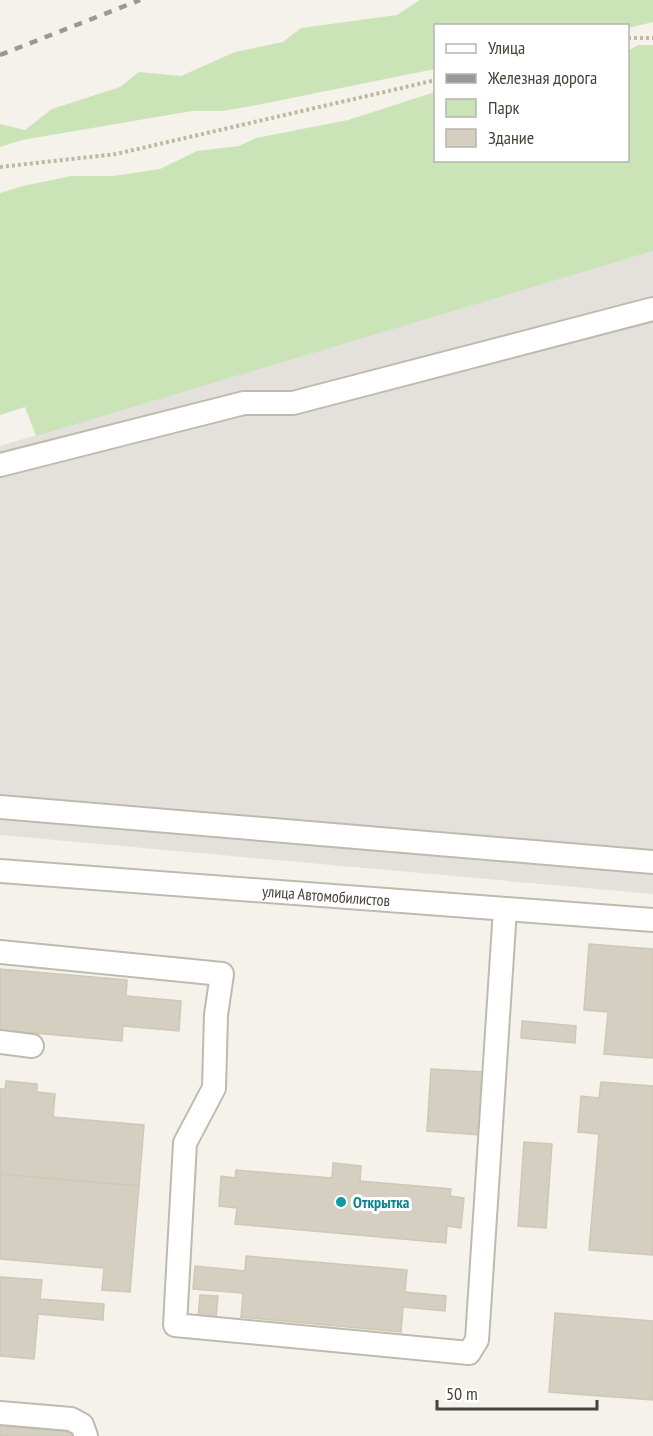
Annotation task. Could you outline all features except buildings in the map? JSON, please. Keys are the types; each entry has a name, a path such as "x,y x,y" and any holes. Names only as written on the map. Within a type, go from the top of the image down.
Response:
{"street":[{"path":"0,465 244,403 292,403 653,309"},
{"path":"0,807 653,862"},
{"name":"улица Автомобилистов","path":"0,871 653,920"},
{"path":"0,952 222,974 216,1015 214,1088 185,1143 175,1325 469,1353 477,1340 505,909"},
{"path":"0,1042 32,1047"},
{"path":"0,1413 71,1419 82,1425 86,1436"}],"path":[{"path":"629,38 653,38"},
{"path":"0,167 116,154 434,80"}],"shaded area":[{"path":"653,251 653,894 0,835 0,446"}],"green space":[{"path":"420,0 653,0 653,22 629,28 629,24 434,24 434,69 257,105 222,111 192,111 22,140 0,147 0,124 25,130 52,109 120,87 139,72 181,76 235,52 283,42 301,28 397,15"},
{"path":"638,45 653,45 653,251 36,436 25,407 0,415 0,193 71,176 113,176 160,169 197,151 239,146 256,138 348,120 434,92 434,162 629,162 629,50"}],"railway":[{"path":"0,55 140,0"}],"place":[{"name":"Открытка","path":"341,1202"}]}
